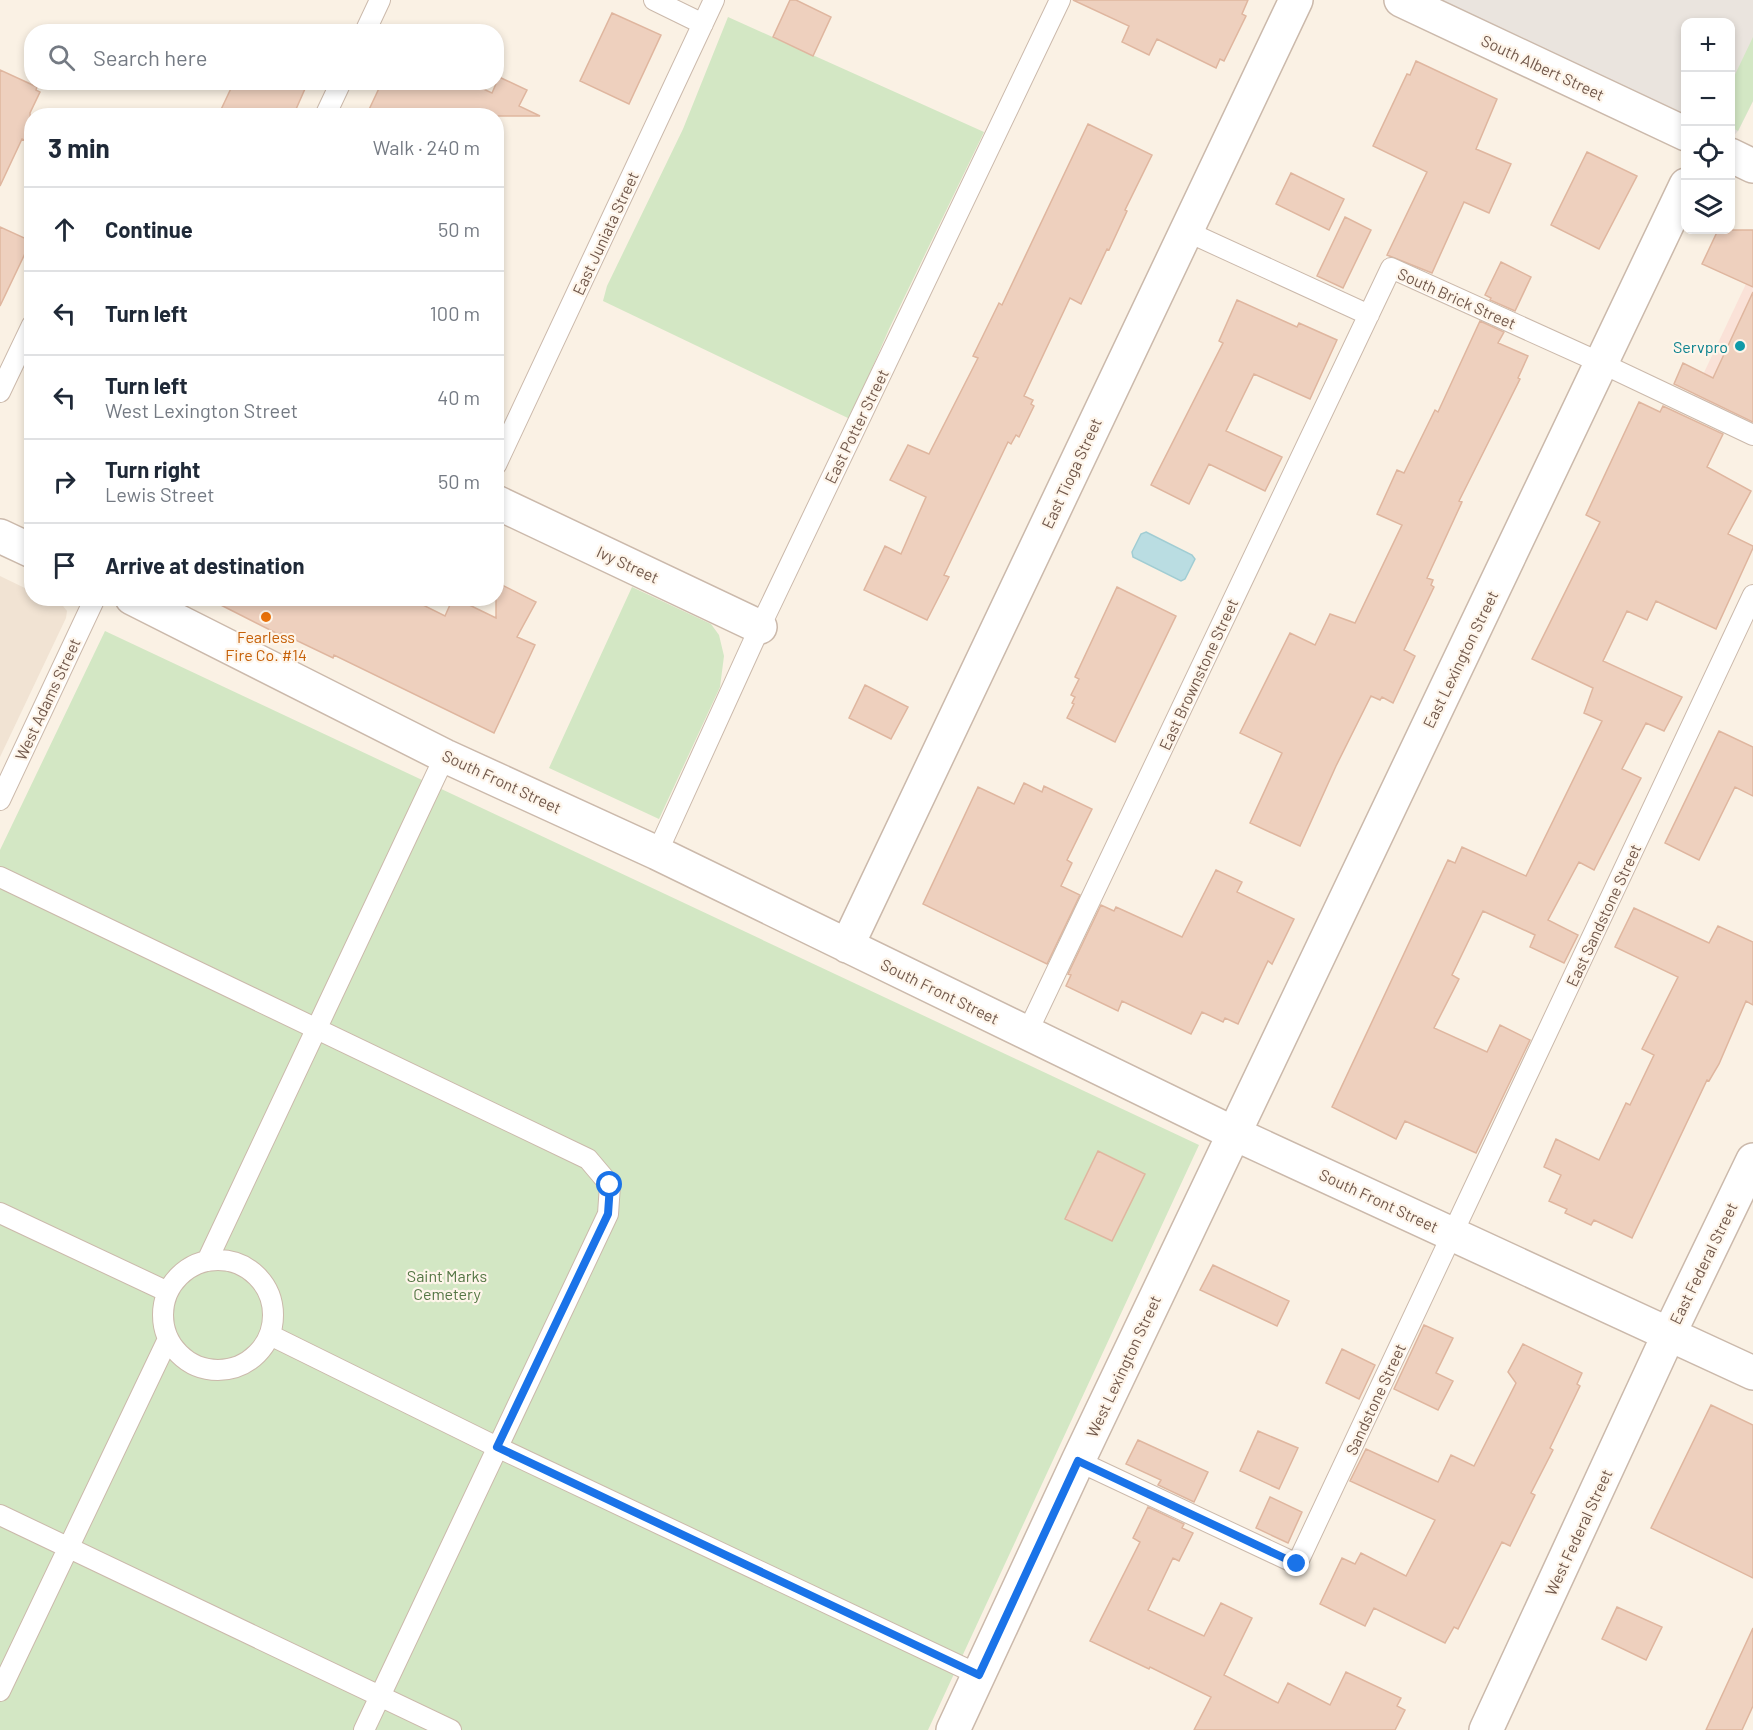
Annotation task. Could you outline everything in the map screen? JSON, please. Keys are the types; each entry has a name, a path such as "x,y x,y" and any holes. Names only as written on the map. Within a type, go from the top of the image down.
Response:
{"street":[{"name":"East Tioga Street","path":"848,946 1296,0"},
{"name":"South Albert Street","path":"1401,0 1681,132"},
{"path":"1735,157 1753,166"},
{"name":"East Lexington Street","path":"1233,1133 1681,195"},
{"name":"Ivy Street","path":"504,506 760,627"},
{"path":"0,536 24,547"},
{"name":"South Front Street","path":"148,606 445,756 657,853 1233,1133 1753,1373"},
{"name":"West Lexington Street","path":"953,1730 1233,1133"},
{"name":"East Federal Street","path":"1669,1334 1753,1160"},
{"name":"West Federal Street","path":"1486,1730 1669,1334"}],"lane":[{"path":"369,24 380,0"},
{"path":"654,0 703,24"},
{"name":"East Juniata Street","path":"504,448 714,0"},
{"name":"East Potter Street","path":"657,853 760,627 1060,0"},
{"path":"329,108 337,90"},
{"path":"1186,231 1369,315"},
{"name":"South Brick Street","path":"1369,315 1391,268 1753,435"},
{"name":"East Brownstone Street","path":"1027,1033 1369,315"},
{"path":"0,392 24,342"},
{"name":"East Sandstone Street","path":"1453,1234 1753,595"},
{"name":"West Adams Street","path":"0,800 90,606"},
{"path":"207,1261 445,756"},
{"path":"0,877 588,1159 610,1185 608,1214 364,1730"},
{"path":"0,1213 168,1292"},
{"name":"Sandstone Street","path":"1078,1461 1297,1564 1453,1234"},
{"path":"207,1261 235,1262 251,1270 264,1284 272,1300 273,1318 270,1335 260,1352 246,1363 229,1370 210,1371 192,1365 177,1354 168,1339 163,1321 164,1302 171,1286 183,1272 207,1261"},
{"path":"270,1335 497,1447 979,1675"},
{"path":"0,1692 168,1339"},
{"path":"0,1515 451,1730"}],"shaded area":[{"path":"1427,0 1753,0 1753,101 1738,131 1735,134 1735,18 1681,18 1681,120"},
{"name":"Servpro","path":"1753,269 1753,430 1691,400"},
{"path":"0,576 24,588 24,606 63,606 67,611 66,618 0,757"}],"green space":[{"path":"728,17 984,132 889,329 850,419 603,301 607,286 683,129"},
{"path":"1753,37 1753,101 1738,131 1735,129 1735,75"},
{"path":"632,587 711,624 719,635 724,656 720,687 659,819 549,768"},
{"name":"Saint Marks Cemetery","path":"105,631 1199,1145 928,1730 0,1730 0,850"}],"water":[{"path":"1146,532 1192,555 1195,559 1185,579 1181,581 1133,557 1132,552 1141,534"}],"building":[{"path":"790,0 796,0 831,17 813,56 773,37"},
{"path":"1073,0 1248,0 1242,14 1246,16 1224,61 1220,59 1216,68 1157,39 1149,55 1122,42 1129,26"},
{"path":"612,13 661,35 629,104 580,81"},
{"path":"1416,61 1497,99 1476,149 1511,164 1489,213 1464,202 1432,273 1387,255 1427,172 1373,146 1407,74 1410,75"},
{"path":"0,70 24,81 24,90 40,92 32,108 24,108 24,140 22,139 0,186"},
{"path":"504,79 527,90 519,106 540,116 504,116 504,108 370,108 378,90 485,90 492,93 493,90 504,90"},
{"path":"230,90 304,90 297,108 222,108"},
{"path":"1088,124 1152,155 1125,210 1127,211 1109,250 1107,249 1081,304 1070,298 1024,396 1033,400 1031,404 1034,406 1019,437 1016,435 1011,444 1008,442 944,575 949,577 927,620 864,590 885,546 901,554 926,497 890,480 908,445 929,454 978,358 973,356 999,303 1002,305"},
{"path":"1587,152 1637,176 1599,249 1551,225"},
{"path":"1291,173 1344,199 1329,230 1276,204"},
{"path":"1345,217 1371,230 1343,288 1317,276"},
{"path":"0,227 24,238 24,256 0,306"},
{"path":"1735,230 1753,230 1753,287 1702,264 1716,234 1735,234"},
{"path":"1501,262 1531,277 1515,311 1490,300 1491,298 1485,295"},
{"name":"Servpro","path":"1753,292 1753,422 1674,384 1683,363 1713,378"},
{"path":"1237,300 1297,327 1299,323 1337,340 1310,399 1254,374 1226,431 1282,457 1265,491 1209,464 1189,504 1151,485 1223,343 1219,341"},
{"path":"1480,321 1504,332 1498,343 1528,356 1518,378 1520,379 1459,501 1462,502 1427,578 1433,580 1431,585 1434,587 1404,650 1415,656 1393,703 1382,697 1380,700 1371,696 1300,846 1250,823 1282,753 1240,733 1290,633 1315,645 1330,614 1355,623 1402,525 1377,514 1397,470 1404,473 1435,410 1438,412"},
{"path":"1639,402 1660,412 1663,406 1723,434 1707,467 1751,491 1728,534 1753,548 1716,629 1656,601 1647,620 1627,611 1603,661 1682,697 1664,731 1646,723 1622,769 1641,778 1594,870 1579,862 1548,920 1578,935 1564,963 1530,947 1535,935 1483,911 1452,975 1459,979 1434,1028 1487,1052 1500,1025 1530,1040 1476,1153 1405,1121 1396,1139 1332,1107 1448,860 1455,863 1462,847 1526,876 1602,721 1584,713 1593,688 1532,659 1600,522 1586,515"},
{"path":"504,586 536,602 517,637 535,645 494,733 334,655 333,658 281,633 280,635 223,606 425,606 445,616 449,606 471,606 496,618 496,606 504,606"},
{"path":"1117,587 1176,616 1115,742 1067,718 1074,704 1072,703 1075,697 1071,695 1079,679 1075,677"},
{"path":"865,685 908,707 891,739 849,718"},
{"path":"1719,731 1753,747 1753,796 1735,787 1699,860 1665,843"},
{"path":"1024,783 1042,792 1044,786 1092,809 1067,860 1072,863 1061,886 1080,895 1047,964 923,904 978,787 1014,804"},
{"path":"1216,870 1242,882 1237,892 1294,919 1272,964 1268,961 1238,1024 1225,1018 1223,1022 1202,1012 1191,1034 1122,1001 1118,1011 1066,986 1071,975 1068,974 1101,905 1114,911 1116,907 1182,937"},
{"path":"1634,908 1709,943 1718,926 1753,942 1753,1005 1746,1001 1719,1064 1709,1081 1707,1080 1632,1238 1594,1220 1591,1225 1565,1213 1567,1209 1549,1201 1561,1175 1544,1167 1556,1139 1599,1160 1626,1103 1630,1105 1654,1055 1642,1049 1678,977 1615,947"},
{"path":"1098,1151 1145,1174 1112,1241 1065,1219"},
{"path":"1213,1265 1289,1301 1277,1326 1200,1290"},
{"path":"1424,1325 1453,1338 1436,1373 1453,1381 1438,1410 1394,1389"},
{"path":"1523,1344 1582,1373 1577,1384 1580,1386 1550,1448 1553,1450 1531,1493 1535,1495 1510,1546 1502,1542 1458,1629 1454,1627 1445,1643 1374,1608 1365,1626 1320,1604 1342,1558 1355,1564 1361,1553 1406,1576 1435,1520 1350,1481 1366,1449 1438,1482 1451,1455 1474,1466 1516,1383 1508,1372"},
{"path":"1342,1349 1375,1365 1359,1399 1326,1383"},
{"path":"1711,1405 1753,1425 1753,1578 1651,1528"},
{"path":"1258,1431 1298,1448 1279,1489 1240,1471"},
{"path":"1138,1440 1208,1472 1194,1502 1158,1485 1161,1480 1126,1464"},
{"path":"1270,1497 1302,1512 1288,1543 1256,1528"},
{"path":"1148,1507 1184,1524 1182,1528 1193,1533 1179,1561 1173,1558 1148,1610 1204,1636 1221,1603 1252,1618 1224,1675 1278,1703 1288,1683 1330,1705 1346,1672 1401,1698 1397,1706 1405,1710 1395,1730 1194,1730 1211,1697 1090,1641 1140,1542 1133,1538"},
{"path":"1617,1607 1662,1627 1646,1660 1602,1639"},
{"path":"1753,1628 1753,1706 1742,1730 1706,1730"}],"place":[{"name":"Servpro","path":"1740,346"},
{"name":"Fearless Fire Co. #14","path":"266,617"}],"route":[{"path":"610,1185 608,1214 497,1447 979,1675 1078,1461 1297,1564"}]}
